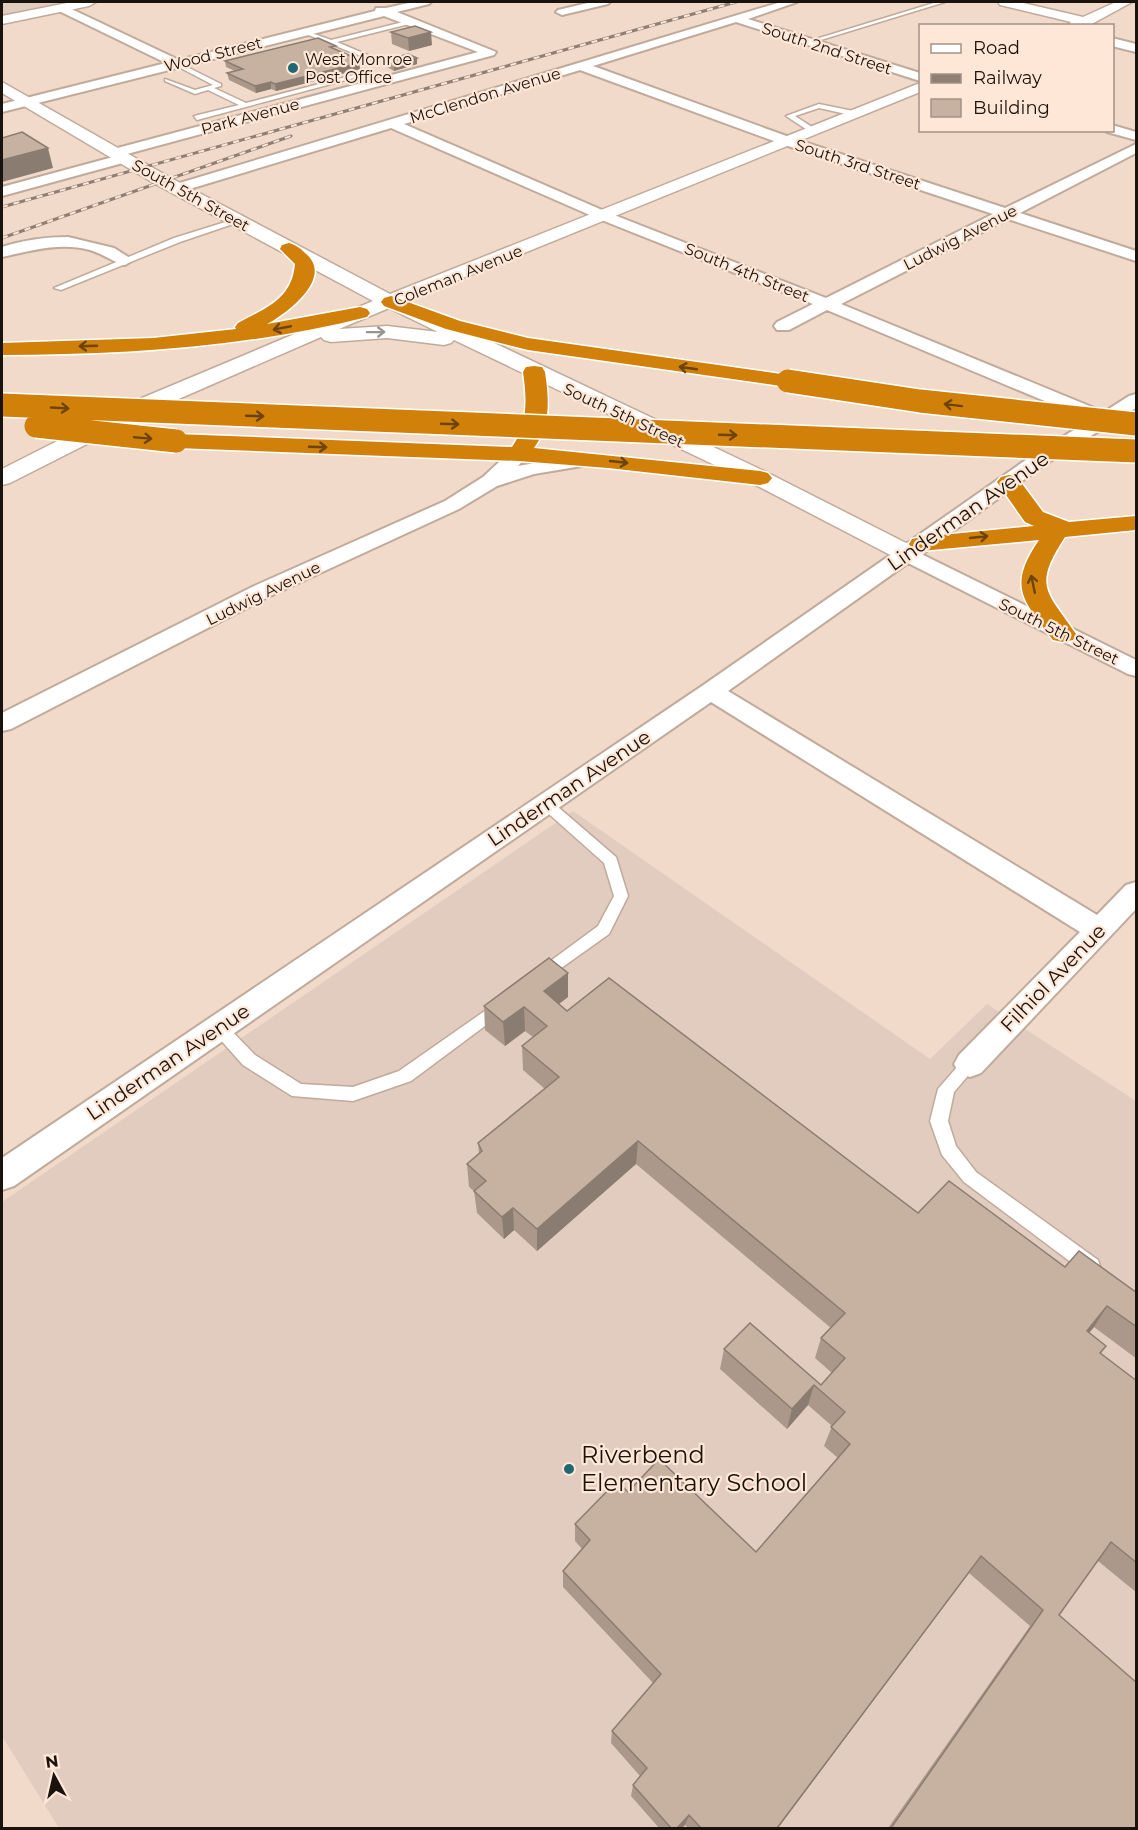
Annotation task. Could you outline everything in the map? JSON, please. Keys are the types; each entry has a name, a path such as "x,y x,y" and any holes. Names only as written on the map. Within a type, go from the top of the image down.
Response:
{"highway":[{"path":"153,344 238,332 272,313 291,299 305,278 305,262 289,249"},
{"path":"391,302 453,325 528,344 920,401 1137,424"},
{"path":"2,349 153,344 227,337 360,313"},
{"path":"519,454 536,427 536,387 543,376 582,361 621,358"},
{"path":"2,385 270,395"},
{"path":"293,396 340,398"},
{"path":"2,405 1137,451"},
{"path":"516,405 671,411"},
{"path":"898,419 1137,429"},
{"path":"2,420 80,432 176,441 519,454 760,478"},
{"path":"1009,482 1034,517 1062,530"},
{"path":"914,549 1062,530 1137,524"},
{"path":"1062,530 1040,555 1031,575 1036,597 1063,633"}],"street":[{"path":"2,20 89,2"},
{"name":"Wood Street","path":"2,108 426,2"},
{"path":"562,12 604,2"},
{"name":"McClendon Avenue","path":"178,188 791,2"},
{"path":"1005,2 1080,24 1125,2"},
{"path":"366,5 411,22"},
{"path":"61,8 175,63"},
{"name":"South 2nd Street","path":"734,18 919,76"},
{"name":"Park Avenue","path":"2,192 120,156 490,52 411,22"},
{"path":"1114,42 1137,48"},
{"name":"South 3rd Street","path":"581,66 787,141 1137,256"},
{"name":"South 5th Street","path":"2,87 120,156 391,302 543,376 914,549 1063,633 1137,669"},
{"name":"Coleman Avenue","path":"2,478 150,403 360,313 919,88"},
{"name":"South 4th Street","path":"391,123 604,216 827,304 1105,419"},
{"path":"1114,129 1137,136"},
{"name":"Ludwig Avenue","path":"783,326 1137,148"},
{"path":"2,252 38,242 70,242 109,251 125,260"},
{"path":"277,349 337,335 371,332 415,334 478,345"},
{"name":"Linderman Avenue","path":"2,1176 711,691 1037,460 1137,400"},
{"name":"Ludwig Avenue","path":"2,723 260,592 452,505 490,481 519,454"},
{"path":"490,481 531,468 587,460"},
{"path":"711,691 1099,930"},
{"name":"Filhiol Avenue","path":"970,1064 1137,892"}],"lane":[{"path":"809,42 942,2"},
{"path":"331,42 411,22"},
{"path":"304,32 368,57"},
{"path":"167,80 195,92 219,85 175,63"},
{"path":"197,118 365,74"},
{"path":"208,88 245,105"},
{"path":"812,131 790,116 819,106 855,114"},
{"path":"58,288 177,240 238,221"},
{"path":"528,986 604,930 621,896 611,861 546,804"},
{"path":"218,1028 249,1060 298,1091 353,1094 405,1076 510,1000"},
{"path":"970,1064 946,1089 939,1121 948,1150 970,1177 1109,1279"}],"shaded area":[{"path":"2,2 65,2 2,15"},
{"name":"Riverbend Elementary School","path":"573,811 930,1059 987,1004 1136,1101 1136,1828 59,1828 2,1736 2,1202"}],"building":[{"path":"415,26 431,32 408,38 391,32"},
{"name":"West Monroe Post Office","path":"318,38 336,46 330,47 358,59 354,60 359,63 275,84 271,82 255,86 227,73 243,69 225,61"},
{"path":"408,54 417,58 394,64 385,60"},
{"path":"22,132 48,148 2,160 2,138"},
{"path":"549,958 568,973 544,991 567,1011 609,978 918,1213 949,1181 1065,1267 1079,1251 1137,1293 1137,1327 1107,1306 1087,1331 1106,1346 1100,1353 1137,1381 1137,1563 1111,1542 1059,1615 1137,1683 1137,1828 891,1828 1043,1610 981,1556 777,1828 701,1828 689,1815 677,1828 671,1828 633,1785 647,1768 612,1731 661,1674 563,1571 590,1540 575,1524 617,1481 628,1492 659,1459 756,1552 850,1444 831,1427 845,1412 814,1385 792,1409 724,1349 750,1323 821,1385 845,1358 821,1338 845,1313 638,1141 537,1229 513,1208 502,1217 474,1191 486,1181 467,1164 482,1151 478,1143 559,1077 522,1046 547,1026 524,1007 503,1022 484,1006"}],"railway":[{"path":"2,207 736,2"},
{"path":"2,238 291,136"}],"place":[{"name":"West Monroe Post Office","path":"293,68"},
{"name":"Riverbend Elementary School","path":"569,1469"}]}
